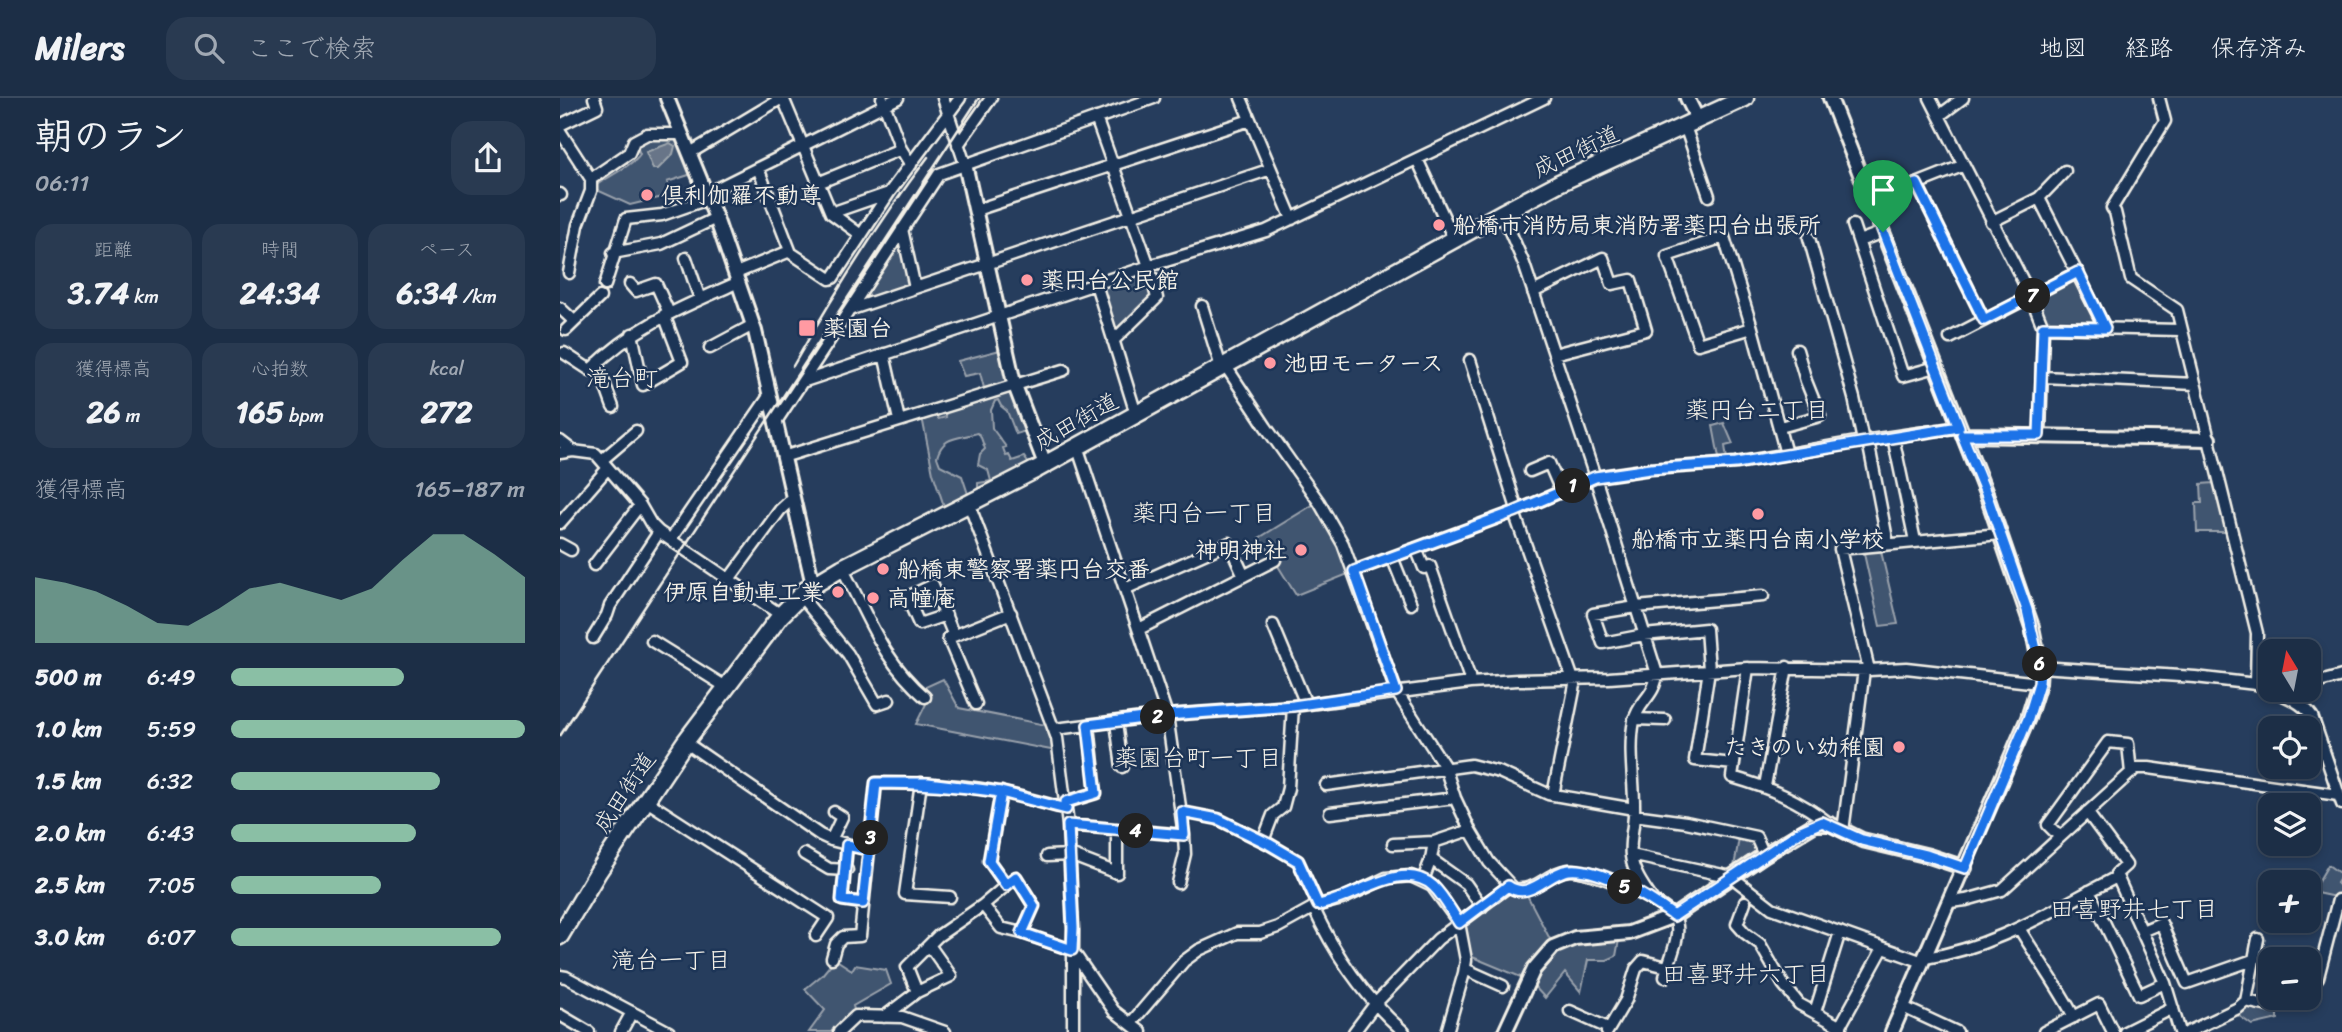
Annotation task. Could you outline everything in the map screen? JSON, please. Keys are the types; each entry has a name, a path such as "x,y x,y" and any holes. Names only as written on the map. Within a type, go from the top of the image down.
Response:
{"highway":[{"name":"成田街道","path":"560,936 645,800 685,742 781,615 813,585 1045,464 1559,183 1745,98"}],"street":[{"path":"560,125 597,107 594,98"},
{"path":"667,98 716,218 753,325 813,585"},
{"path":"690,153 783,98 831,214 861,235"},
{"path":"605,285 626,219 662,215 707,196 883,101 898,98"},
{"path":"943,98 965,164 1014,383 1045,464"},
{"path":"758,168 790,251 830,279 833,278 888,193 960,98"},
{"path":"958,145 990,98"},
{"path":"775,423 939,174 1154,98"},
{"path":"1241,98 1293,219"},
{"path":"805,381 1149,266 1266,231 1544,98"},
{"path":"1687,98 1709,196"},
{"path":"1830,98 2000,534 2032,627 2040,667 2039,683 2028,719 1892,1032"},
{"path":"1930,98 1962,166 2031,297 2043,327 2039,435"},
{"path":"1939,116 1962,98"},
{"path":"2040,667 2256,684 2258,633 2177,310 2131,279 2112,208 2165,121 2159,98"},
{"path":"883,101 901,149 911,165"},
{"path":"1096,118 1149,266 1157,298 1113,341"},
{"path":"976,210 1250,120"},
{"path":"560,131 592,179 591,191 578,225 569,273"},
{"path":"592,179 629,153 634,141 647,135 682,134"},
{"path":"818,183 901,149"},
{"path":"1417,159 1454,239"},
{"path":"1871,202 1962,166"},
{"path":"852,309 1271,169"},
{"path":"1991,222 2039,198 2065,171"},
{"path":"1917,184 1984,320"},
{"path":"831,214 888,193"},
{"path":"2039,198 2105,328"},
{"path":"1502,213 1524,264 1657,674 1651,695 1634,719 1631,855 1640,882 1655,902"},
{"path":"613,253 660,244 716,218"},
{"path":"1853,225 1903,376 1936,367"},
{"path":"902,229 915,288"},
{"path":"1859,241 1883,232"},
{"path":"1752,328 1698,344 1667,256 1724,237 1752,328 1786,454"},
{"path":"1809,238 1866,441 1888,544"},
{"path":"564,353 590,370 632,334 790,251"},
{"path":"685,258 700,299"},
{"path":"1533,292 1603,258 1612,284 1631,280 1646,330 1554,354"},
{"path":"1950,338 2078,272"},
{"path":"630,284 636,291 656,284 682,362 643,385 632,334"},
{"path":"1096,284 1136,414"},
{"path":"566,330 600,297"},
{"path":"1202,306 1223,366 1319,502 1343,544 1396,691 1445,767 1455,798 1489,862 1514,890 1530,890 1570,870 1602,876 1655,902 1674,916 1677,925 1676,937 1666,972 1643,961 1636,969 1626,1000 1608,1030 1570,1011"},
{"path":"560,308 574,321"},
{"path":"710,348 753,325"},
{"path":"2043,327 2180,330"},
{"path":"1780,427 1820,416 1797,350"},
{"path":"884,354 899,420"},
{"path":"1470,360 1516,510 1575,685 1553,795"},
{"path":"597,363 613,407"},
{"path":"783,457 1014,383 1064,370"},
{"path":"2043,377 2195,384"},
{"path":"671,540 769,396"},
{"path":"560,523 605,464 636,431"},
{"path":"1354,571 1595,477 1650,469 1736,463 1893,437 1961,431 2209,439"},
{"path":"1893,437 1915,541"},
{"path":"560,441 573,451"},
{"path":"1077,446 1167,715 1184,835 1185,854 1178,883"},
{"path":"560,453 573,451 596,454 640,505 659,532 781,615"},
{"path":"1530,471 1549,463 1561,491"},
{"path":"730,578 780,510 793,498"},
{"path":"969,503 1055,729 1070,855 1073,1032"},
{"path":"594,565 640,505"},
{"path":"593,638 610,606 659,532"},
{"path":"1843,831 1867,670 1840,550 2000,534"},
{"path":"1125,589 1229,543 1244,576"},
{"path":"560,544 571,550"},
{"path":"1416,548 1424,568 1430,566 1470,683"},
{"path":"1392,557 1411,604"},
{"path":"1139,629 1275,561"},
{"path":"842,568 882,649 911,685 925,697"},
{"path":"800,595 848,654 877,704 889,700"},
{"path":"1734,764 1695,760 1709,670 1706,629 1644,635 1603,643 1593,614 1636,607 1763,596"},
{"path":"976,704 948,638 1011,613"},
{"path":"946,615 954,636"},
{"path":"1273,625 1306,704"},
{"path":"652,640 726,687"},
{"path":"1765,786 1787,667"},
{"path":"1055,729 1167,715 1293,706 1470,683 1748,668 1906,668 2039,683"},
{"path":"1748,668 1732,777 1765,786 1807,806 1830,824 1862,840 1929,856 1965,868"},
{"path":"2321,682 2342,676"},
{"path":"1950,902 2002,890 2136,768 2340,799 2312,716 2296,702"},
{"path":"1263,841 1273,815 1283,807 1288,788 1293,706"},
{"path":"1634,719 1665,720"},
{"path":"1116,722 1122,767"},
{"path":"832,958 836,944 844,937 860,936 876,783 920,783 1001,792 1066,805 1096,793 1088,725"},
{"path":"685,742 831,841 869,850"},
{"path":"2060,837 2048,825 2108,742 2128,744 2131,773"},
{"path":"1326,785 1471,765 1489,769 1553,795 1756,837 1763,855"},
{"path":"920,783 905,894 950,897"},
{"path":"1001,792 989,861 1006,885"},
{"path":"1329,813 1455,798"},
{"path":"645,800 828,918 816,936"},
{"path":"2087,811 2126,865 2116,872 2117,877 2165,983 2180,1032"},
{"path":"831,841 842,817 834,812"},
{"path":"1182,812 1218,819 1298,861 1336,953 1375,1004 1404,1032"},
{"path":"1505,1032 1534,969 1553,947 1575,938 1629,933 1674,916 1807,827 1822,822 1830,824"},
{"path":"1068,825 1184,835"},
{"path":"1046,856 1070,855 1117,873 1117,829"},
{"path":"1393,844 1434,842 1470,830"},
{"path":"1423,880 1434,842"},
{"path":"847,845 847,870 842,900 863,903"},
{"path":"804,854 829,869 847,870"},
{"path":"1631,855 1732,877 1772,908 1882,948 1924,960 2019,928 2117,877"},
{"path":"1431,859 1466,884 1482,907"},
{"path":"1131,1023 1184,961 1199,950 1237,933 1260,933 1278,927 1316,906 1342,899 1386,878 1411,876 1433,886 1459,923 1465,969 1447,1032"},
{"path":"917,992 907,967 938,936 983,905 1016,877 1034,906 1022,933"},
{"path":"1354,1032 1375,1004 1438,939 1508,886"},
{"path":"2089,891 2139,995 2165,983"},
{"path":"2321,965 2338,900 2342,900"},
{"path":"1745,902 1737,923 1760,944 1783,984 1799,1004 1839,1029 1882,948"},
{"path":"983,905 1001,928 1072,950 1114,1012 1141,1032"},
{"path":"2142,931 2161,923 2187,983 2253,960"},
{"path":"2019,928 2043,969 2060,989 2074,1017"},
{"path":"1815,1012 1840,932"},
{"path":"2188,1032 2238,1008 2246,1001 2258,939"},
{"path":"884,1017 917,992 951,976 929,945"},
{"path":"1465,969 1503,986"},
{"path":"560,976 669,1032"},
{"path":"2246,1001 2258,1004"},
{"path":"2044,1032 2099,1004 2113,1032"},
{"path":"1903,1007 1956,1032"},
{"path":"2129,1031 2174,1008"},
{"path":"621,1032 632,1013"},
{"path":"560,1016 589,1032"},
{"path":"839,1032 856,1016 902,1017 930,1030 945,1032"}],"shaded area":[{"path":"649,138 679,139 692,174 667,182 671,195 630,205 597,190 595,186 637,158 640,154 637,147"},
{"path":"670,143 675,146 673,154 658,169 653,169 646,152"},
{"path":"902,240 912,284 863,301"},
{"path":"1147,274 1153,297 1115,333 1104,287"},
{"path":"2071,278 2076,279 2099,325 2046,324 2034,298"},
{"path":"1000,350 1007,381 984,388 980,373 964,376 958,361"},
{"path":"1010,388 1025,431 1016,434 1007,411 998,400 991,410 992,428 1006,447 1003,448 1006,456 1009,455 1012,461 1024,457 1029,464 978,489 978,483 991,481 988,470 978,465 980,454 985,449 980,435 977,433 948,441 937,457 940,465 962,476 968,494 944,506 933,473 922,417 935,413 938,419 946,417 944,409"},
{"path":"1724,423 1733,444 1725,446 1727,459 1719,458 1713,426"},
{"path":"2214,483 2227,532 2197,532 2196,503 2202,503 2201,484"},
{"path":"1316,503 1353,572 1296,595 1259,538"},
{"path":"1880,547 1898,624 1880,626 1863,549"},
{"path":"943,679 959,708 1051,726 1056,751 916,724 929,698 921,689"},
{"path":"1739,838 1755,842 1755,854 1734,867"},
{"path":"2328,865 2342,875 2337,883 2342,888 2342,895 2335,897 2321,894 2321,877"},
{"path":"1511,890 1527,895 1551,941 1536,955 1523,978 1470,956 1465,922"},
{"path":"1619,940 1616,956 1607,960 1588,960 1581,992 1565,973 1545,998 1533,985 1549,959 1567,946"},
{"path":"835,959 852,970 855,965 886,970 891,984 853,1006 855,1013 843,1018 831,1032 809,1032 825,1010 805,989 822,975"},
{"path":"2248,1007 2278,1012 2278,1019 2252,1025 2235,1013"}],"railway":[{"path":"560,736 979,98"},
{"path":"793,366 857,259 928,157"}],"place":[{"name":"倶利伽羅不動尊","path":"647,195"},
{"name":"船橋市消防局東消防署薬円台出張所","path":"1439,225"},
{"name":"薬円台公民館","path":"1027,280"},
{"name":"薬園台","path":"807,328"},
{"name":"池田モータース","path":"1270,363"},
{"name":"船橋市立薬円台南小学校","path":"1758,514"},
{"name":"神明神社","path":"1301,550"},
{"name":"船橋東警察署薬円台交番","path":"883,569"},
{"name":"伊原自動車工業","path":"838,592"},
{"name":"高幢庵","path":"873,598"},
{"name":"たきのい幼稚園","path":"1899,747"}],"district":[{"name":"滝台町","path":"622,378"},
{"name":"薬円台二丁目","path":"1757,410"},
{"name":"薬円台一丁目","path":"1204,513"},
{"name":"薬園台町一丁目","path":"1198,758"},
{"name":"田喜野井七丁目","path":"2134,909"},
{"name":"滝台一丁目","path":"671,960"},
{"name":"田喜野井六丁目","path":"1746,974"}],"route":[{"path":"1883,232 1871,202 1917,184 1984,320 2078,272 2105,328 2043,327 2039,435 1962,435 1987,496 2027,610 2040,667 2039,683 2028,719 1965,868 1929,856 1862,840 1822,822 1807,827 1674,916 1655,902 1602,876 1570,870 1563,871 1530,890 1514,890 1508,886 1459,923 1433,886 1411,876 1386,878 1360,892 1318,905 1298,861 1218,819 1182,812 1184,835 1068,825 1072,950 1022,933 1034,906 1016,877 1006,885 989,861 1001,792 928,783 920,783 895,783 876,783 869,850 847,845 847,870 842,900 863,903 869,850 876,783 895,783 920,783 928,783 965,787 1001,792 1066,809 1066,802 1096,793 1088,725 1167,715 1293,706 1396,691 1354,571 1514,512 1595,477 1650,469 1736,463 1959,427 1883,232"}]}
